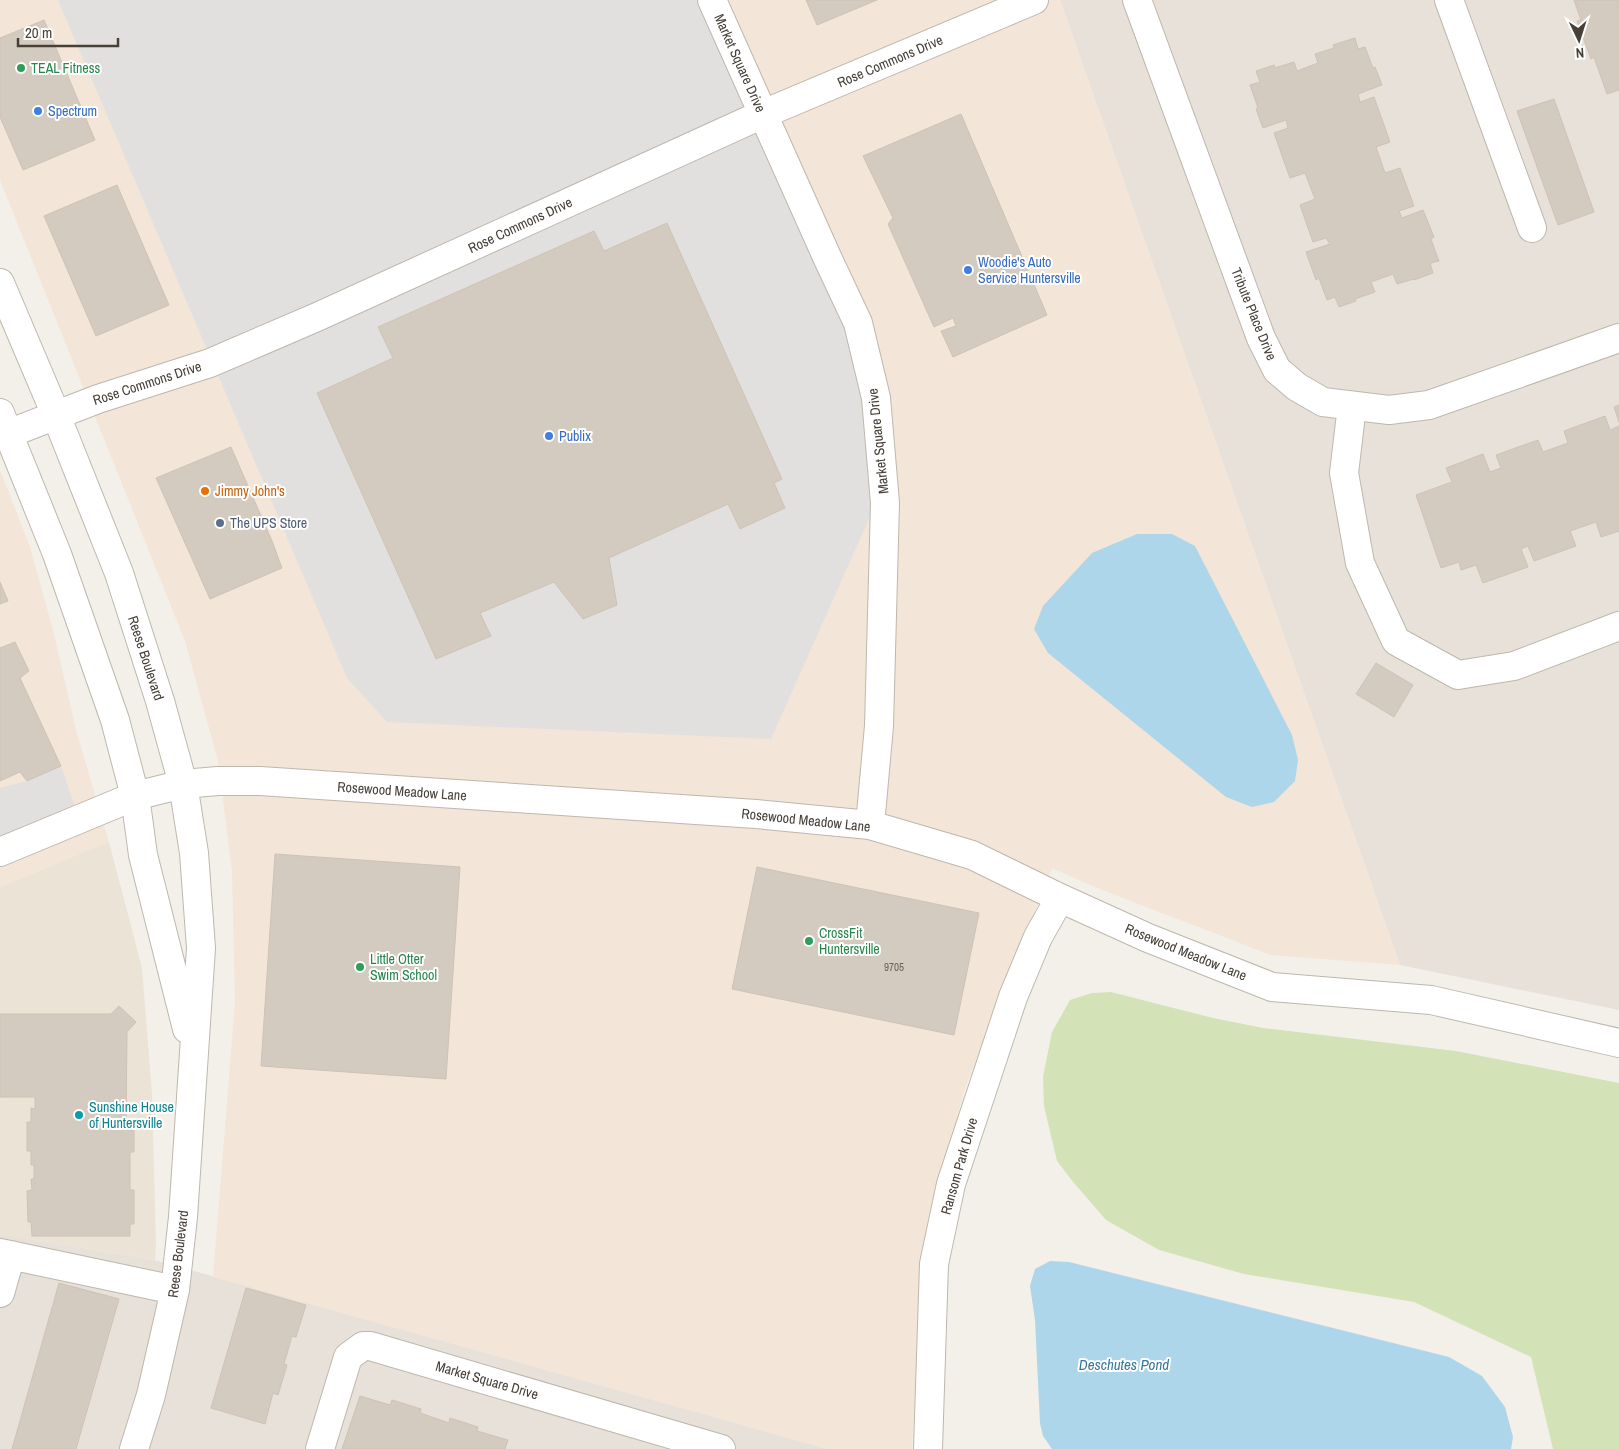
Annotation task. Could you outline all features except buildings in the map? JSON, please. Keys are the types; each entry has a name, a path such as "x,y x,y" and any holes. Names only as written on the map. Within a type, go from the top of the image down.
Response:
{"street":[{"name":"Market Square Drive","path":"712,0 858,323 876,398 885,503 879,726 870,825"},
{"name":"Rose Commons Drive","path":"3,428 56,415 98,399 210,363 763,114 1034,0"},
{"name":"Tribute Place Drive","path":"1137,0 1262,338 1278,370 1297,387 1323,402 1352,406 1389,410 1429,404 1619,338"},
{"path":"1449,0 1532,228"},
{"name":"Reese Boulevard","path":"0,283 56,415 119,573 160,701 183,784 194,853 201,948 183,1217 174,1290 151,1395 134,1449"},
{"path":"1352,406 1344,473 1360,563 1396,641 1458,675 1514,666 1619,626"},
{"name":"Reese Boulevard","path":"3,428 57,554 114,720 134,796 143,855 194,1055"},
{"name":"Rosewood Meadow Lane","path":"0,852 134,796 183,784 218,781 260,781 756,814 870,825 972,855 1148,938 1272,987 1431,1000 1619,1043"},
{"name":"Ransom Park Drive","path":"928,1449 934,1264 952,1184 1013,997 1038,936 1060,898"},
{"path":"0,1293 6,1254 174,1290"},
{"name":"Market Square Drive","path":"320,1449 348,1357 363,1346 370,1346 721,1449"}],"shaded area":[{"path":"0,0 1060,0 1400,965 1271,955 1097,888 1052,868 965,1088 925,1238 912,1449 828,1449 213,1277 235,1002 232,871 218,761 185,641 0,180"},
{"path":"58,0 716,0 867,361 877,501 771,739 387,722 347,678"},
{"path":"1060,0 1619,0 1619,1010 1400,965"},
{"path":"0,470 30,547 53,630 76,730 109,842 0,887"},
{"path":"61,766 79,818 0,852 0,788 27,781"},
{"path":"109,842 142,968 152,1094 155,1260 0,1234 0,887"},
{"path":"0,1234 155,1260 828,1449 0,1449"}],"green space":[{"path":"1111,992 1213,1018 1263,1028 1456,1051 1619,1083 1619,1449 1553,1449 1531,1357 1414,1302 1244,1274 1159,1250 1106,1220 1057,1161 1044,1106 1043,1077 1052,1032 1070,1000 1092,993"}],"water":[{"path":"1137,534 1172,534 1195,546 1292,735 1298,760 1295,781 1274,802 1252,807 1226,797 1048,653 1034,629 1043,606 1092,553"},
{"name":"Deschutes Pond","path":"1050,1261 1069,1262 1449,1357 1482,1376 1505,1407 1513,1437 1511,1449 1052,1449 1043,1436 1040,1423 1035,1320 1030,1286 1035,1269"}],"place":[{"name":"TEAL Fitness","path":"21,68"},
{"name":"Spectrum","path":"38,111"},
{"name":"Woodie's Auto Service Huntersville","path":"968,270"},
{"name":"Publix","path":"549,436"},
{"name":"Jimmy John's","path":"205,491"},
{"name":"The UPS Store","path":"220,523"},
{"name":"CrossFit Huntersville","path":"809,941"},
{"name":"Little Otter Swim School","path":"360,967"},
{"name":"Sunshine House of Huntersville","path":"79,1115"}]}
